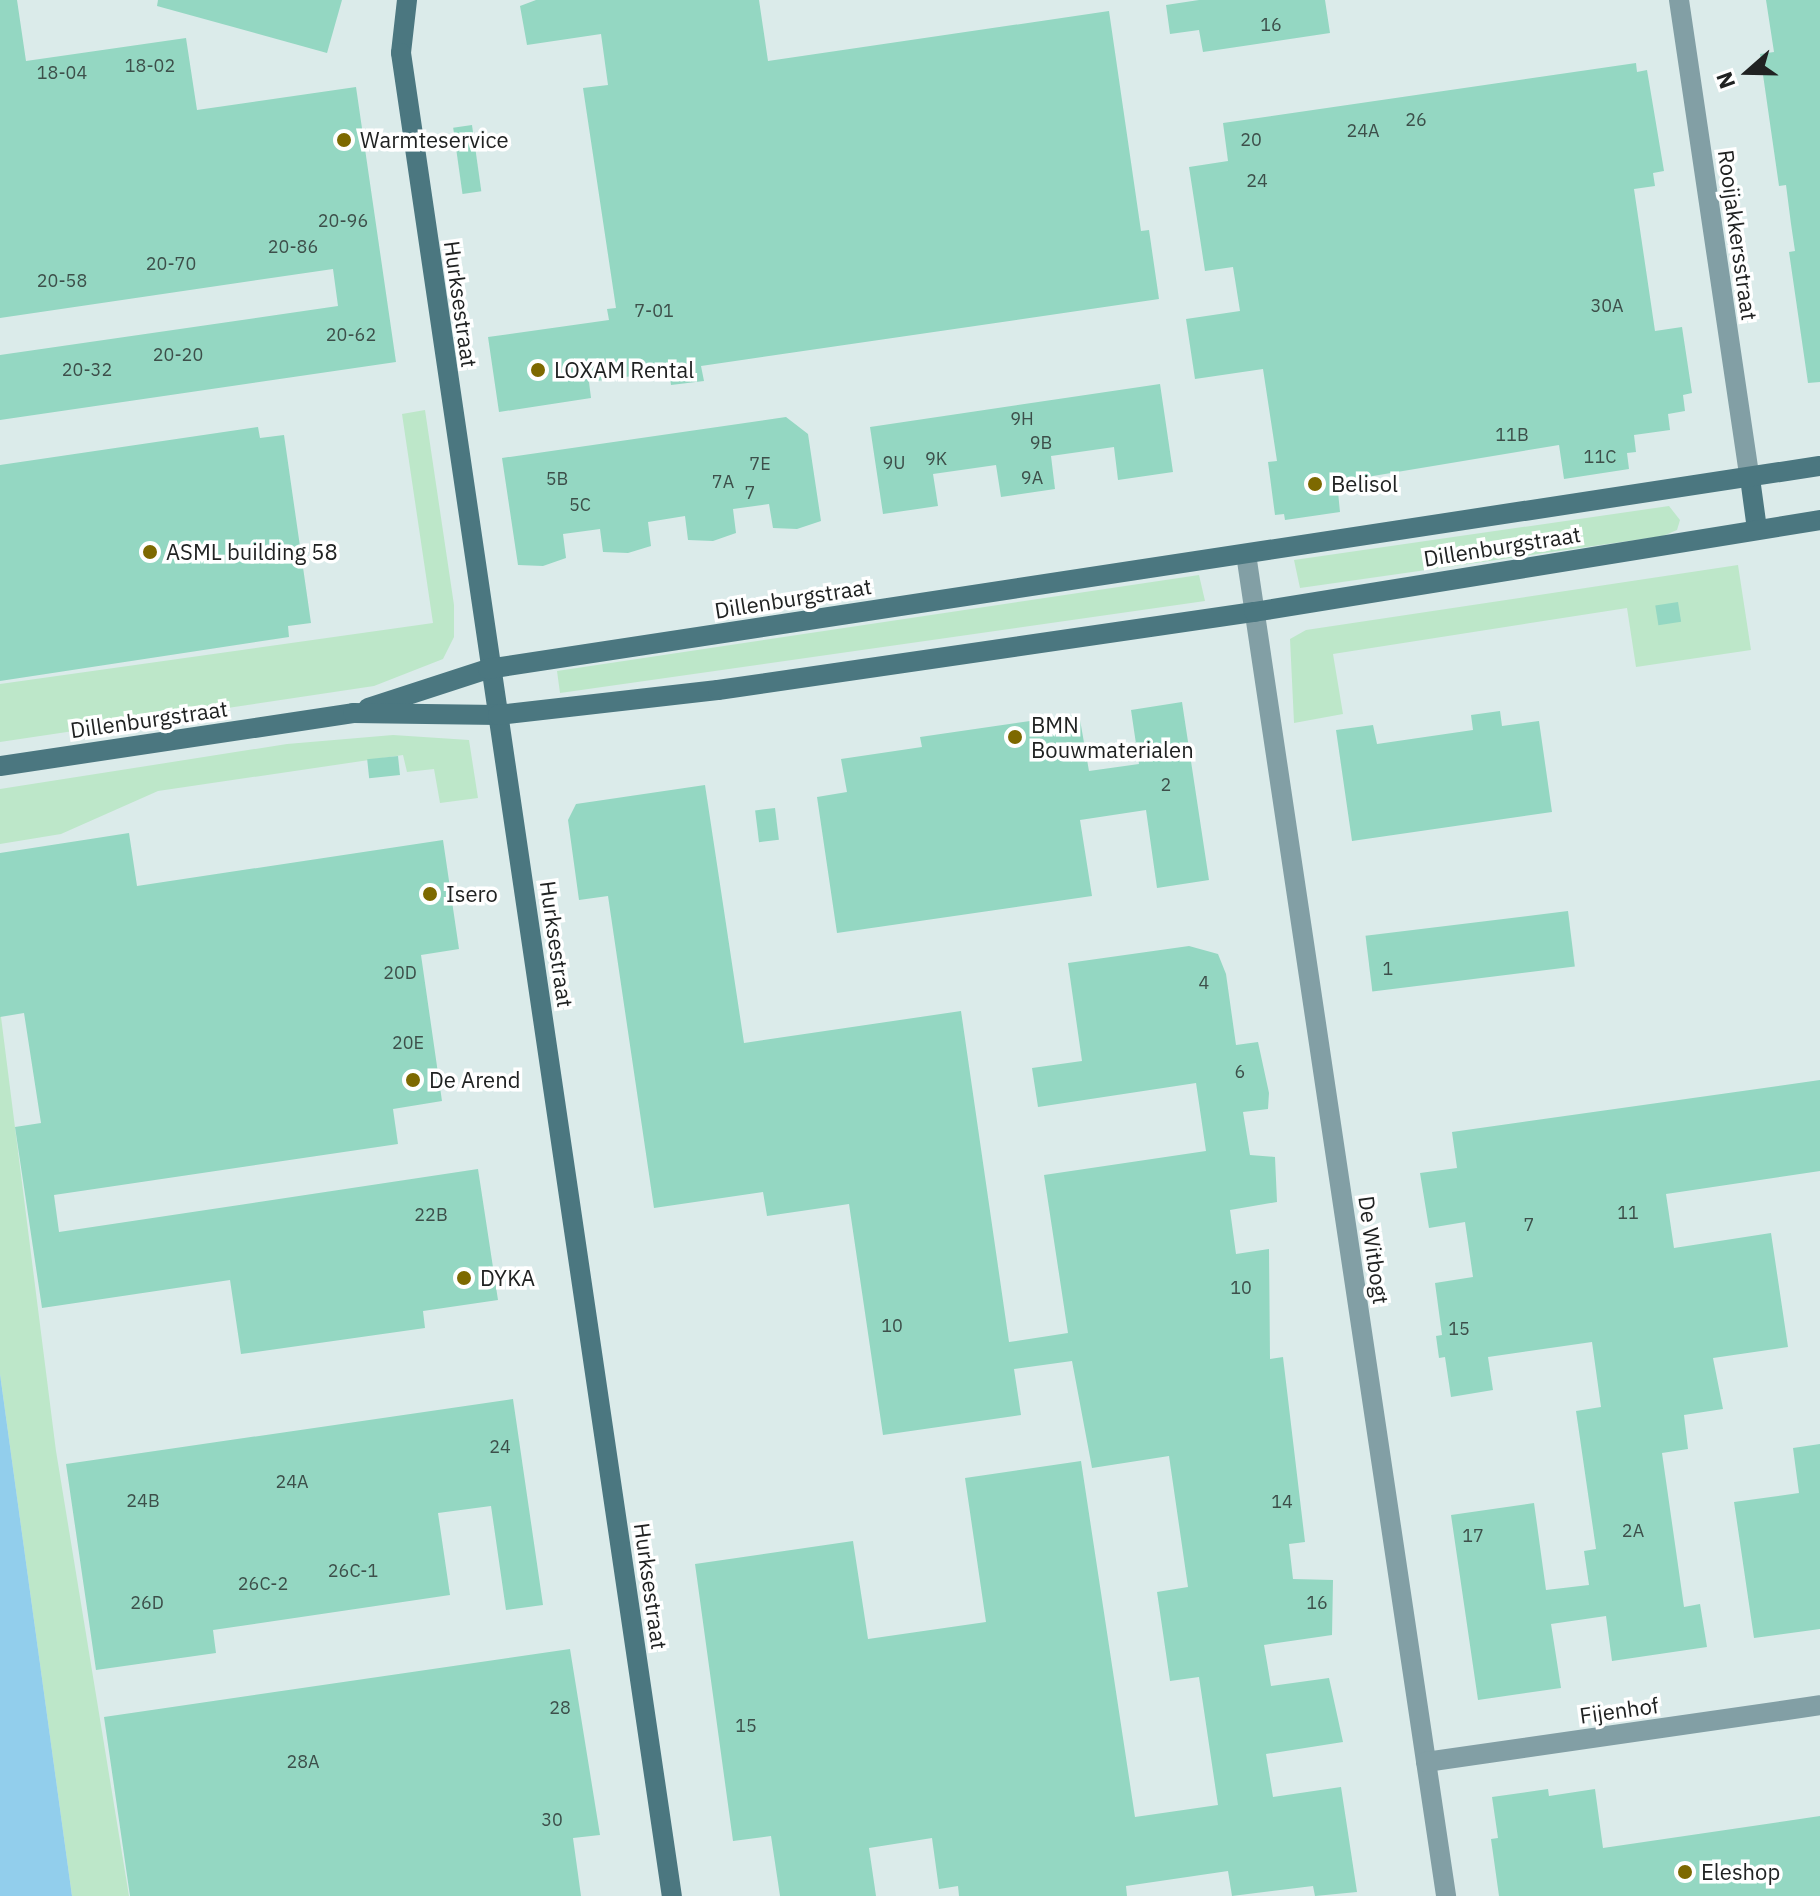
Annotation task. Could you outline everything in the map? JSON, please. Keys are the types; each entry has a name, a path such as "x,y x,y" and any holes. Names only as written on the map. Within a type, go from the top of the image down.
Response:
{"street":[{"name":"Hurksestraat","path":"407,0 401,53 488,669 498,715 672,1896"},
{"name":"Rooijakkersstraat","path":"1679,0 1750,478"},
{"name":"Dillenburgstraat","path":"353,713 488,669 1820,466"},
{"path":"1750,478 1757,529"},
{"name":"Dillenburgstraat","path":"1,766 353,713 498,715 718,690 1254,612 1820,520"},
{"path":"1246,554 1254,612"},
{"name":"De Witbogt","path":"1254,612 1446,1896"},
{"name":"Fijenhof","path":"1426,1762 1820,1705"}],"shaded area":[{"path":"0,0 1820,0 1820,1896 0,1896"}],"green space":[{"path":"425,410 454,605 454,637 443,659 374,686 0,742 0,684 433,623 402,414"},
{"path":"1669,506 1680,520 1677,530 1663,536 1300,588 1294,560"},
{"path":"1738,565 1751,650 1636,667 1627,608 1333,654 1343,714 1294,723 1290,639 1306,630"},
{"path":"1199,575 1205,601 560,693 557,671"},
{"path":"393,735 469,740 478,798 440,803 434,769 407,772 403,755 158,791 61,834 0,844 0,789 287,744"},
{"path":"0,1009 56,1451 129,1896 72,1896 0,1374"}],"water":[{"path":"0,1374 72,1896 0,1896"}],"building":[{"path":"0,0 17,0 26,61 186,38 197,110 356,87 396,362 0,420 0,355 338,306 333,269 0,318"},
{"path":"158,0 342,0 327,53 157,6"},
{"path":"536,0 759,0 768,61 1109,11 1141,231 1149,230 1159,299 701,366 704,381 671,385 669,371 589,382 591,398 499,412 488,337 609,320 607,309 616,308 583,88 608,85 601,34 527,45 520,6"},
{"path":"1199,0 1325,0 1330,33 1203,52 1199,30 1170,34 1166,5"},
{"path":"1766,0 1820,0 1820,382 1808,383 1789,252 1795,251 1786,185 1779,186 1760,54 1774,52"},
{"path":"1636,63 1637,72 1647,70 1664,171 1653,173 1655,186 1634,189 1655,331 1682,327 1692,393 1683,395 1685,411 1668,414 1670,430 1634,435 1636,452 1627,453 1629,469 1564,479 1559,445 1337,482 1340,512 1285,520 1284,514 1275,515 1268,462 1277,461 1263,369 1195,379 1186,319 1240,311 1233,267 1205,271 1189,167 1228,161 1223,123"},
{"path":"472,125 481,191 463,194 453,128"},
{"path":"1160,384 1173,472 1118,480 1114,447 1051,456 1055,489 1001,497 996,465 933,474 938,506 883,514 870,427"},
{"path":"786,417 808,434 821,521 797,529 773,528 769,504 733,509 736,533 713,541 688,540 685,516 648,522 651,546 628,553 603,552 600,529 563,534 566,558 543,566 518,565 502,458"},
{"name":"ASML building 58","path":"258,427 260,438 284,435 311,623 288,626 289,637 0,681 0,465"},
{"path":"1678,602 1681,622 1658,625 1655,606"},
{"path":"1182,702 1209,880 1157,888 1146,810 1080,820 1092,896 837,933 817,797 847,792 841,759 922,747 920,737 1079,714 1089,771 1139,764 1131,710"},
{"path":"1500,711 1502,726 1539,721 1552,812 1352,841 1336,730 1373,725 1377,744 1473,730 1471,715"},
{"path":"398,756 400,775 369,778 367,759"},
{"path":"705,785 744,1043 961,1011 1009,1342 1068,1333 1044,1175 1206,1151 1196,1083 1038,1107 1032,1068 1082,1061 1068,963 1189,946 1218,954 1226,974 1236,1045 1258,1042 1269,1093 1268,1109 1243,1112 1250,1155 1275,1157 1277,1202 1230,1210 1236,1254 1269,1249 1270,1359 1283,1357 1305,1542 1289,1544 1293,1579 1333,1580 1332,1635 1264,1645 1271,1686 1329,1678 1343,1742 1266,1754 1273,1797 1341,1787 1357,1892 1315,1896 1313,1886 1232,1896 1228,1871 1126,1886 1127,1896 959,1896 958,1886 939,1889 932,1838 869,1848 876,1896 780,1896 771,1836 733,1841 695,1564 853,1541 868,1639 986,1622 965,1478 1081,1461 1135,1817 1218,1805 1199,1677 1170,1681 1157,1592 1188,1587 1169,1456 1092,1468 1072,1361 1014,1369 1021,1415 883,1435 849,1204 767,1216 763,1192 654,1208 608,896 579,900 568,820 576,804"},
{"path":"775,808 779,840 759,842 755,810"},
{"path":"129,833 137,886 443,840 459,949 421,955 442,1101 393,1109 398,1144 54,1195 59,1232 478,1169 498,1300 423,1311 425,1328 241,1354 230,1280 42,1308 15,1127 41,1123 24,1013 0,1017 0,853"},
{"path":"1568,911 1575,967 1372,991 1366,936"},
{"path":"1820,1080 1820,1171 1666,1194 1674,1248 1771,1233 1788,1347 1713,1358 1723,1409 1684,1415 1688,1449 1662,1453 1684,1607 1700,1604 1707,1647 1612,1661 1606,1616 1551,1624 1561,1688 1478,1700 1451,1515 1534,1503 1546,1590 1589,1585 1584,1551 1596,1549 1576,1411 1601,1407 1592,1342 1488,1357 1493,1390 1451,1397 1445,1357 1439,1358 1436,1336 1442,1335 1435,1283 1473,1277 1465,1222 1429,1228 1420,1173 1457,1168 1452,1132"},
{"path":"513,1399 543,1605 506,1610 491,1506 438,1513 450,1595 213,1630 216,1653 96,1670 66,1464"},
{"path":"1820,1444 1820,1629 1754,1638 1734,1502 1799,1493 1793,1448"},
{"path":"570,1649 600,1835 573,1838 581,1896 130,1896 104,1717"},
{"path":"1548,1789 1549,1796 1595,1789 1603,1848 1820,1816 1820,1896 1499,1896 1491,1839 1498,1838 1492,1797"}],"place":[{"name":"Warmteservice","path":"344,140"},
{"name":"LOXAM Rental","path":"538,370"},
{"name":"Belisol","path":"1315,484"},
{"name":"ASML building 58","path":"150,552"},
{"name":"BMN Bouwmaterialen","path":"1015,737"},
{"name":"Isero","path":"430,894"},
{"name":"De Arend","path":"413,1080"},
{"name":"DYKA","path":"464,1278"},
{"name":"Eleshop","path":"1685,1872"}]}
